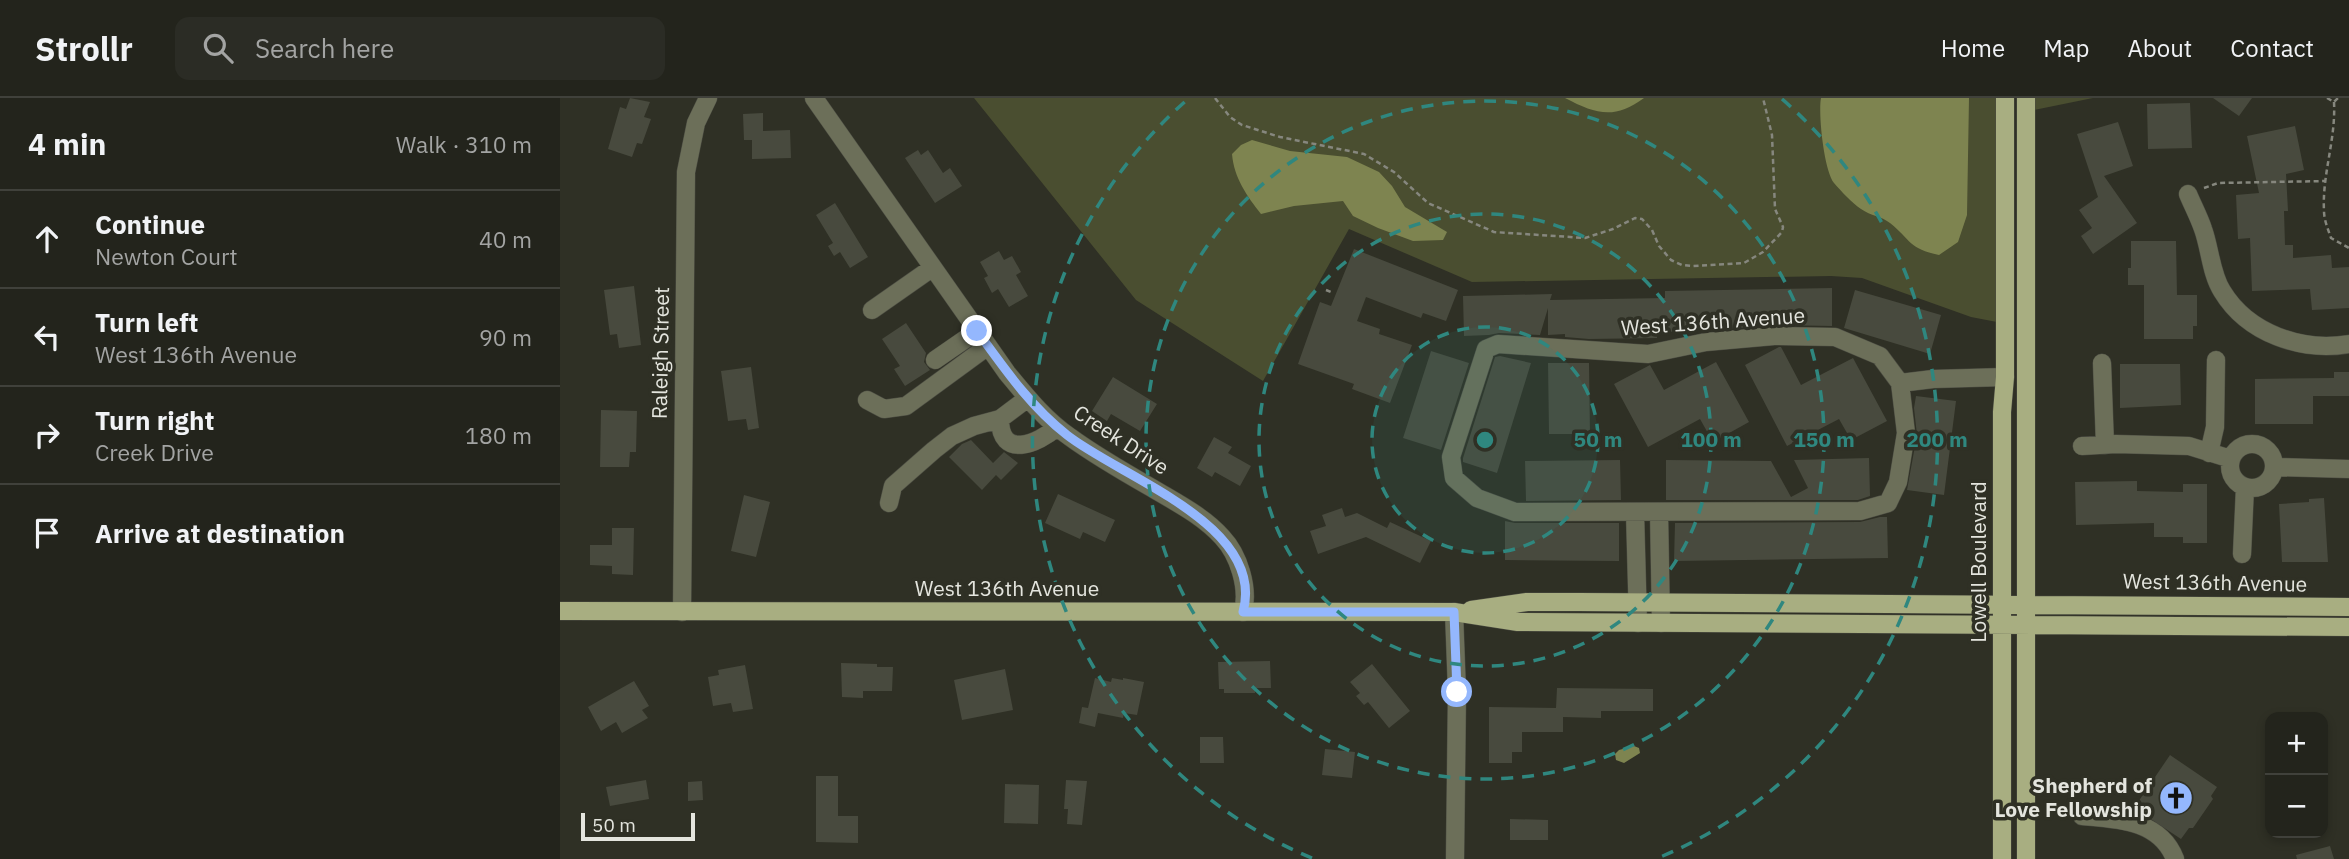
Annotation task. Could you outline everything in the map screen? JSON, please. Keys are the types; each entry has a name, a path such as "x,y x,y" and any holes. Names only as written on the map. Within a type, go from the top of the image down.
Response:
{"main road":[{"name":"Lowell Boulevard","path":"2002,859 2005,98"},
{"path":"2026,98 2026,859"},
{"name":"West 136th Avenue","path":"560,611 1454,612 1527,602 2349,607"},
{"name":"West 136th Avenue","path":"1454,612 1518,622 2349,627"}],"street":[{"name":"Raleigh Street","path":"682,612 686,172 696,124 709,98"},
{"name":"Creek Drive","path":"814,98 932,268 1028,398 1057,427 1118,469 1185,508 1223,538 1243,578 1243,612"},
{"path":"2188,194 2203,228 2221,290 2240,313 2264,330 2291,343 2317,347 2349,344"},
{"path":"872,310 932,268"},
{"path":"935,360 977,331"},
{"name":"West 136th Avenue","path":"1774,336 1835,337 1880,356 1900,383 1906,433 1898,482 1888,503 1860,511 1515,512 1477,498 1454,478 1451,457 1486,349 1498,344 1648,354 1706,342 1774,336"},
{"path":"867,400 884,409 906,406 988,346"},
{"path":"2208,453 2215,427 2216,360"},
{"path":"2102,363 2105,444"},
{"path":"1900,383 1933,379 2005,377"},
{"path":"889,503 892,486 952,436 1000,419 1028,398"},
{"path":"1000,419 1000,432 1004,439 1019,446 1037,443 1057,427"},
{"path":"2252,443 2270,453 2274,467 2269,480 2264,484 2259,487 2245,487 2234,479 2230,466 2231,459 2239,448 2252,443"},
{"path":"2082,446 2189,446 2231,459"},
{"path":"2274,467 2349,469"},
{"path":"2242,554 2245,487"},
{"path":"1635,512 1638,623"},
{"path":"1659,512 1661,623"},
{"path":"1454,612 1457,692 1455,859"},
{"path":"2082,816 2124,819 2153,830 2165,842 2175,859"}],"path":[{"path":"1215,98 1230,117 1242,125 1280,137 1364,154 1394,172 1428,203 1494,232 1585,238 1635,218 1642,219 1671,260 1693,266 1744,262 1763,252 1782,232 1783,227 1775,209 1772,135 1763,98"},
{"path":"2327,98 2334,102"},
{"path":"2338,98 2334,102 2335,125 2324,213 2331,238 2349,248"},
{"path":"2188,194 2218,183 2326,181"},
{"path":"1325,290 1333,293"}],"shaded area":[{"path":"974,98 1997,98 1997,322 1971,317 1862,278 1831,276 1472,282 1349,229 1263,381 1136,300"},
{"path":"1565,98 1644,98 1623,110 1605,112 1586,108"},
{"path":"1821,98 1969,98 1967,215 1958,242 1939,255 1922,250 1890,223 1861,209 1843,193 1834,183 1827,166 1821,128"},
{"path":"2034,98 2093,98 2034,110"},
{"path":"1252,140 1290,151 1347,157 1379,172 1405,207 1447,232 1443,240 1413,241 1353,216 1343,201 1294,206 1261,214 1238,179 1233,163 1232,154 1241,145"},
{"path":"1634,746 1639,748 1640,753 1624,763 1616,760 1615,754 1619,750"}],"building":[{"path":"630,98 650,102 644,117 651,119 642,144 637,143 632,157 608,149 620,107 626,109"},
{"path":"2213,98 2252,98 2239,116"},
{"path":"2190,103 2192,148 2148,149 2147,104"},
{"path":"763,113 763,131 790,130 791,158 752,159 752,140 744,140 743,114"},
{"path":"2118,122 2133,166 2104,176 2137,223 2093,254 2081,236 2092,228 2079,210 2098,197 2077,134"},
{"path":"2295,126 2304,170 2286,174 2288,211 2284,211 2285,245 2293,245 2293,258 2331,255 2332,268 2349,267 2349,308 2312,310 2310,289 2252,291 2250,238 2238,239 2236,195 2259,193 2247,136"},
{"path":"918,150 921,155 928,150 943,173 950,168 962,186 935,203 905,158"},
{"path":"835,203 868,257 850,268 840,252 834,256 828,246 833,243 816,215"},
{"path":"2131,241 2176,241 2177,295 2197,295 2197,326 2193,326 2193,339 2144,339 2144,285 2128,285"},
{"path":"1354,249 1458,290 1446,321 1423,313 1421,318 1366,297 1357,321 1380,329 1379,334 1412,345 1390,403 1352,389 1354,384 1298,364 1320,302 1331,306"},
{"path":"999,251 1004,260 1012,256 1021,272 1016,275 1028,296 1009,307 998,289 992,293 984,278 988,276 980,262"},
{"path":"634,286 641,345 619,348 617,334 610,335 604,290"},
{"path":"1832,288 1832,326 1773,325 1657,332 1657,338 1589,339 1565,337 1565,334 1548,335 1548,308 1540,335 1499,333 1464,336 1463,296 1552,294 1550,300 1665,298 1665,291"},
{"path":"1855,290 1941,315 1930,354 1844,328"},
{"path":"906,323 926,353 924,362 930,370 905,386 894,369 900,366 882,339"},
{"path":"1779,347 1801,385 1853,358 1887,421 1851,440 1839,419 1787,446 1745,365"},
{"path":"1431,351 1469,363 1441,450 1403,438"},
{"path":"1495,357 1531,363 1497,473 1463,462 1463,458"},
{"path":"1716,362 1749,422 1713,442 1700,419 1648,447 1614,384 1650,365 1664,390"},
{"path":"1548,363 1589,363 1590,434 1549,434"},
{"path":"2120,364 2180,364 2181,405 2120,408"},
{"path":"751,367 759,428 748,430 746,419 728,421 721,371"},
{"path":"2334,372 2349,372 2349,396 2313,396 2313,424 2255,424 2255,379 2334,378"},
{"path":"1113,377 1157,404 1140,431 1111,414 1107,421 1092,411"},
{"path":"1916,396 1956,401 1944,495 1907,490 1917,435 1914,408"},
{"path":"601,410 637,411 636,452 630,452 629,467 600,467"},
{"path":"1214,437 1232,447 1228,453 1251,466 1240,486 1215,472 1212,477 1197,468"},
{"path":"971,440 993,463 1004,452 1018,463 1001,480 996,475 982,490 949,457 962,444"},
{"path":"1869,458 1870,496 1858,500 1666,500 1666,460 1771,461 1791,497 1808,488 1794,460"},
{"path":"1620,460 1621,500 1526,501 1525,461"},
{"path":"2137,481 2137,491 2183,492 2183,484 2207,484 2207,543 2183,543 2183,537 2154,537 2154,523 2076,525 2075,482"},
{"path":"1058,494 1115,520 1105,542 1083,532 1080,539 1045,523"},
{"path":"744,495 770,502 756,557 731,551"},
{"path":"2324,498 2328,562 2282,562 2279,504"},
{"path":"1342,508 1345,517 1357,513 1387,528 1390,522 1431,541 1420,563 1366,537 1318,554 1310,531 1326,526 1322,515"},
{"path":"1887,517 1888,558 1674,561 1675,523 1860,522"},
{"path":"1505,521 1619,523 1619,561 1505,560"},
{"path":"612,528 634,528 633,575 612,574 612,566 590,565 590,545 612,545"},
{"path":"1270,661 1271,688 1255,688 1255,693 1224,693 1224,689 1219,689 1218,662"},
{"path":"841,663 893,667 892,691 863,691 863,698 842,697"},
{"path":"1372,664 1410,711 1389,728 1368,702 1364,705 1356,696 1360,693 1350,682"},
{"path":"745,665 753,709 733,712 731,703 713,706 708,677 719,675 718,670"},
{"path":"1005,669 1013,710 962,720 954,680"},
{"path":"1095,678 1111,682 1112,678 1123,678 1144,682 1137,715 1124,713 1123,718 1098,713 1095,727 1079,723 1082,707 1088,708"},
{"path":"634,681 649,706 642,710 648,718 622,733 616,722 601,731 588,707"},
{"path":"1557,688 1653,689 1653,711 1601,711 1601,718 1563,717 1563,732 1522,732 1522,752 1512,752 1512,763 1489,763 1489,707 1556,708"},
{"path":"1200,737 1223,737 1224,763 1200,763"},
{"path":"1325,749 1355,752 1352,778 1322,775"},
{"name":"Shepherd of Love Fellowship","path":"2170,755 2217,787 2211,796 2213,799 2193,828 2189,828 2181,839 2134,808"},
{"path":"816,776 838,776 838,816 858,816 858,843 816,842"},
{"path":"646,780 649,799 610,806 606,787"},
{"path":"1066,780 1087,781 1082,825 1067,824 1068,809 1064,809"},
{"path":"702,781 703,800 688,801 688,782"},
{"path":"1005,784 1039,785 1038,824 1004,823"},
{"path":"1510,819 1548,820 1548,840 1510,840"},
{"path":"2330,846 2334,859 2297,859 2296,855"}],"place":[{"name":"Shepherd of Love Fellowship","path":"2176,798"}],"route":[{"path":"977,331 1007,373 1057,427 1118,469 1185,508 1223,538 1243,578 1243,612 1454,612 1457,692"}]}
